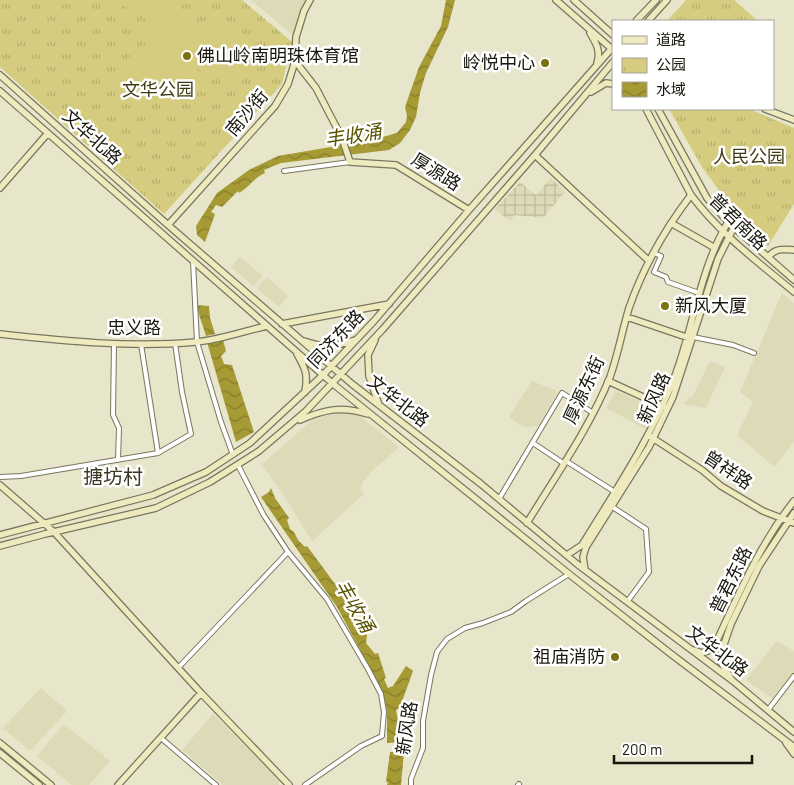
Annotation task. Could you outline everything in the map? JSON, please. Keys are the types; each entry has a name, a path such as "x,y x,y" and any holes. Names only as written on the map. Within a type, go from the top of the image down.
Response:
{"main road":[{"name":"南沙街","path":"168,225 275,106 288,84 295,61 296,38 304,11 310,0"},
{"path":"556,0 612,49"},
{"path":"574,0 612,34"},
{"path":"637,20 656,0"},
{"path":"649,20 668,0"},
{"path":"586,27 598,46 599,56 596,66"},
{"name":"同济东路","path":"0,535 153,495 206,472 250,443 305,393 357,339 612,49"},
{"path":"295,61 316,88 342,138 350,162"},
{"name":"同济东路","path":"0,546 156,508 210,482 259,451 293,422 377,336 535,155 612,63"},
{"name":"文华北路","path":"0,75 331,367 499,499 585,570 733,681 793,731"},
{"path":"580,102 594,89 606,83 612,84"},
{"name":"文华北路","path":"0,91 332,383 569,574 794,747"},
{"name":"普君南路","path":"647,110 691,196 722,232 794,292"},
{"name":"普君南路","path":"659,110 707,198 728,222 794,280"},
{"path":"768,110 794,120"},
{"path":"0,188 48,133"},
{"path":"535,155 650,262 671,223 691,196"},
{"name":"厚源路","path":"350,162 396,165 469,210"},
{"name":"新风路","path":"691,338 699,293 715,248 728,222"},
{"path":"671,223 715,248"},
{"name":"新风路","path":"585,570 583,557 586,547 651,436 691,338 718,259 734,227"},
{"name":"普君南路","path":"768,257 774,250 794,250"},
{"name":"厚源东街","path":"527,523 593,413 608,381 627,316 650,262"},
{"path":"282,324 389,304"},
{"path":"627,316 691,338"},
{"name":"忠义路","path":"0,334 82,343 175,343 199,342 268,326"},
{"path":"377,336 368,355 369,376 379,405"},
{"path":"300,340 320,346 337,346 357,339"},
{"path":"293,348 308,378 305,393"},
{"path":"608,381 664,407"},
{"path":"293,422 317,412 335,409 351,409 372,415"},
{"name":"新风路","path":"567,555 582,545 651,436"},
{"name":"曾祥路","path":"651,436 702,470 721,486 762,511 791,522"},
{"path":"0,485 54,532 288,785"},
{"name":"普君东路","path":"714,650 752,566 781,518 794,501"},
{"name":"普君东路","path":"720,653 731,624 759,566 791,522 794,513"},
{"path":"686,647 702,653 714,650 720,653 721,662 733,681"},
{"path":"118,785 201,693"},
{"path":"781,737 794,754"},
{"path":"0,743 51,785"},
{"path":"0,753 39,785"}],"street":[{"path":"284,171 350,162"},
{"path":"654,253 661,256 654,272 666,277 668,282 699,293"},
{"path":"193,260 199,342 221,422 234,455"},
{"path":"691,338 733,345 754,353"},
{"path":"114,343 113,416 118,428 118,460"},
{"path":"0,477 21,476 158,453 191,434 182,392 175,343"},
{"path":"141,344 158,453"},
{"path":"499,499 562,393 593,413"},
{"path":"533,443 615,492"},
{"path":"238,465 263,514 288,552 327,600 381,694 384,712 382,736 361,746 305,785"},
{"path":"611,506 646,529 649,572 627,602"},
{"path":"178,668 288,552"},
{"name":"新风路","path":"411,785 411,779 423,748 424,721 433,667 437,652 447,638 465,628 511,612 569,574"},
{"path":"768,710 794,676"},
{"path":"161,738 216,785"}],"shaded area":[{"path":"251,0 306,0 293,34"},
{"path":"551,178 565,192 543,218 515,215 510,221 495,209 520,182 536,195"},
{"path":"240,257 263,276 253,286 231,267"},
{"path":"267,277 288,296 279,307 257,288"},
{"path":"782,293 794,303 794,442 774,467 737,435 753,402 740,392"},
{"path":"710,361 725,367 706,408 683,404 693,396"},
{"path":"532,381 555,390 557,393 539,426 524,427 509,417"},
{"path":"616,391 656,408 646,429 606,408"},
{"path":"343,412 359,416 399,447 371,472 362,483 361,489 364,494 312,541 262,464 311,421"},
{"path":"776,641 794,651 794,672 773,699 746,680"},
{"path":"41,688 67,711 30,751 3,728"},
{"path":"213,714 279,778 279,785 223,785 182,750"},
{"path":"64,724 110,761 89,785 72,785 37,756"}],"green space":[{"name":"文华公园","path":"0,0 242,0 292,42 282,84 164,214 0,67"},
{"name":"佛山岭南明珠体育馆","path":"111,0 171,0 176,18 185,25 199,26 213,22 228,22 235,27 245,42 245,52 241,64 231,74 221,77 197,69 187,68 176,75 160,101 142,107 131,105 124,101 116,89 117,73 123,63 149,38 149,27 147,21 138,13"},
{"path":"686,0 734,0 757,20 668,20"},
{"name":"人民公园","path":"670,110 751,110 794,128 794,204 768,246 733,210 702,167"}],"water":[{"path":"446,0 455,0 448,27 426,73 416,117 410,130 400,143 389,150 281,163 264,170 265,173 239,193 238,191 222,207 216,205 211,212 215,214 205,242 197,235 196,226 217,193 249,170 278,156 372,140 397,133 406,122 405,107 419,67 441,26"},
{"path":"196,305 209,306 210,318 215,334 206,336"},
{"path":"223,340 226,351 221,356 224,364 232,365 254,432 236,442 207,342"},
{"path":"271,488 275,498 289,518 287,520 290,529 305,547 307,546 341,592 367,635 366,643 375,654 378,653 388,688 393,686 406,666 413,671 400,707 396,710 399,726 402,731 400,732 403,734 403,742 387,743 387,711 378,683 337,607 261,497 269,492"},
{"path":"390,752 404,752 401,785 387,785 388,782 386,782"}],"place":[{"name":"佛山岭南明珠体育馆","path":"187,56"},
{"name":"岭悦中心","path":"545,63"},
{"name":"新风大厦","path":"665,306"},
{"name":"祖庙消防","path":"615,657"}],"district":[{"name":"搪坊村","path":"113,477"}],"water label":[{"name":"丰收涌","path":"353,135"},
{"name":"丰收涌","path":"355,606"}]}
